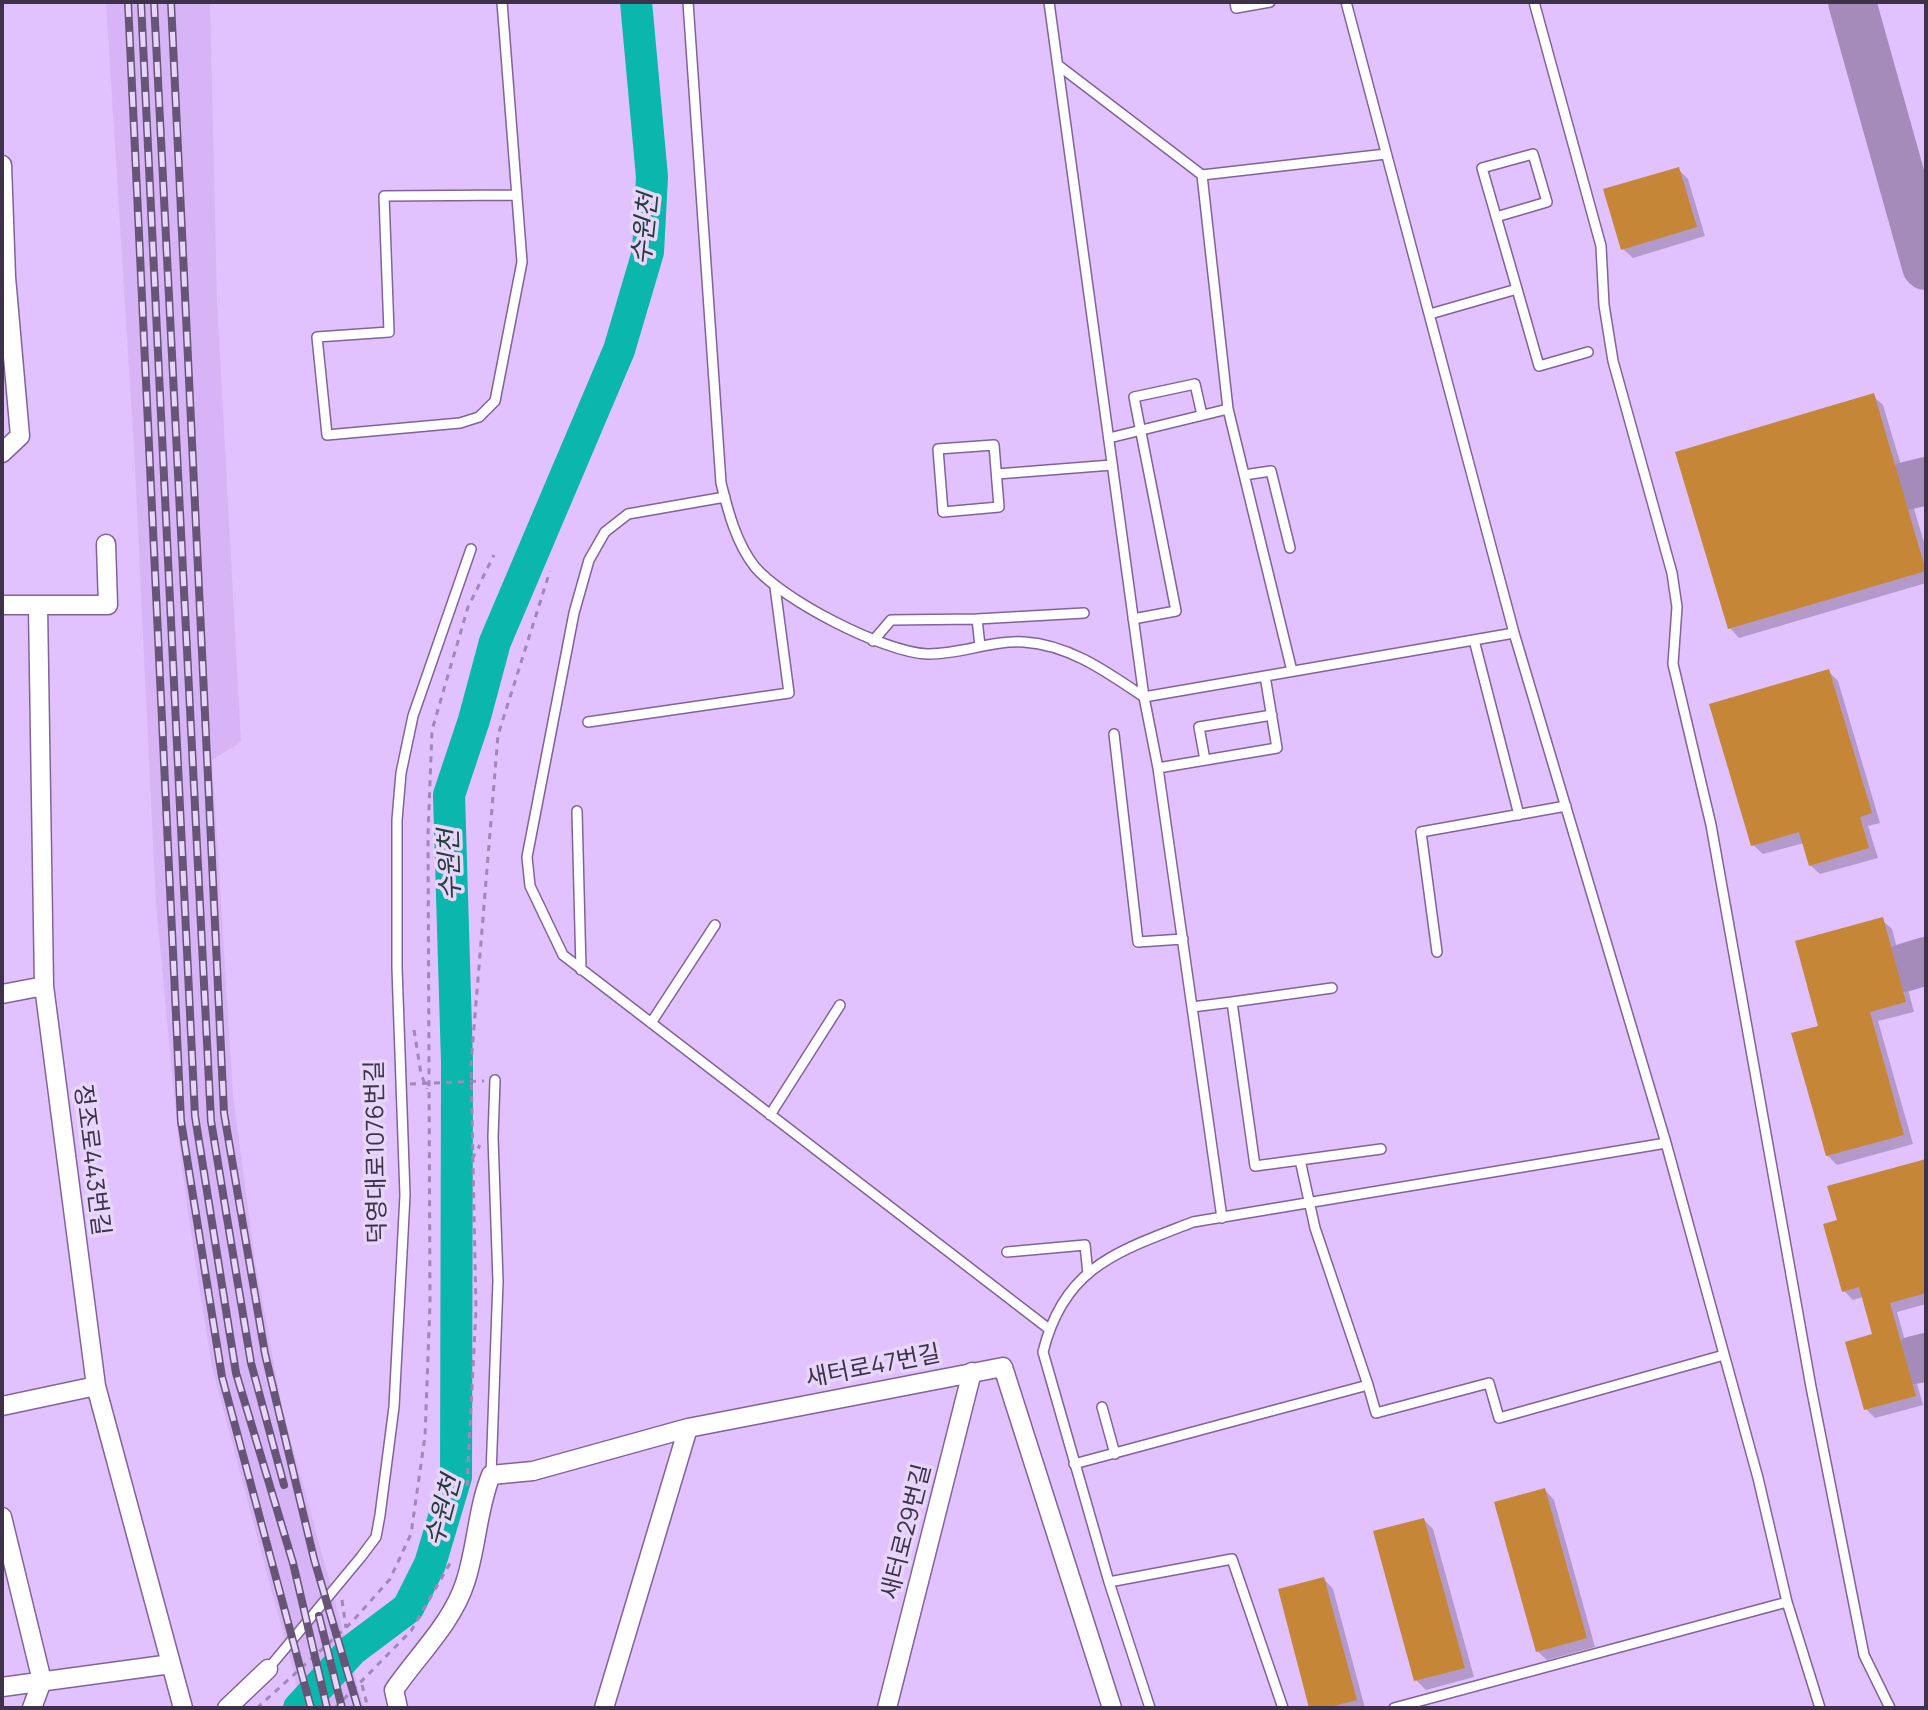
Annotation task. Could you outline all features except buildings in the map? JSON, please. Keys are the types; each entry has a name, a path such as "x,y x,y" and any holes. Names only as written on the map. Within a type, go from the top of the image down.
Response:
{"street":[{"path":"2,165 4,277 20,436 2,453"},
{"path":"2,605 108,605 106,544"},
{"name":"정조로443번길","path":"38,606 44,986 96,1386 183,1708"},
{"path":"2,994 44,986"},
{"name":"새터로47번길","path":"491,1475 533,1471 688,1428 1003,1367 1112,1708"},
{"name":"새터로29번길","path":"890,1707 972,1372"},
{"path":"2,1406 96,1386"},
{"path":"604,1708 688,1428"},
{"path":"398,1708 394,1690 449,1618 465,1585 480,1505 491,1475"},
{"path":"2,1517 42,1681 32,1708"},
{"path":"2,1687 171,1664"},
{"name":"덕영대로1076번길","path":"227,1708 268,1669"}],"lane":[{"path":"502,2 517,195 522,262 495,401 479,417 460,423 327,435 317,337 389,332 384,196 517,195"},
{"path":"688,2 721,483 732,524 753,565 775,587 873,641 926,654 1024,642 1087,658 1144,697 1514,633"},
{"path":"1049,2 1144,697 1158,768 1222,1218"},
{"path":"1235,2 1236,8 1270,2"},
{"path":"1346,2 1514,633 1666,1143 1787,1602 1820,1708"},
{"path":"1534,2 1601,246 1604,305 1613,361 1672,573 1677,607 1673,664 1711,825 1811,1387 1864,1655 1890,1708"},
{"path":"1058,65 1202,175 1386,154"},
{"path":"1496,217 1547,202 1533,154 1482,168 1496,217 1517,289 1539,366 1588,352"},
{"path":"1202,175 1228,409 1292,671"},
{"path":"1430,314 1517,289"},
{"path":"1133,619 1176,611 1134,397 1195,384 1202,415"},
{"path":"1109,438 1228,409"},
{"path":"994,445 997,474 999,507 943,512 938,449 994,445"},
{"path":"997,474 1112,465"},
{"path":"1244,475 1271,471 1290,548"},
{"path":"725,497 628,514 605,532 589,560 574,613 527,857 530,886 563,955 1049,1329"},
{"name":"덕영대로1076번길","path":"268,1669 376,1537 394,1407 405,1195 400,1062 402,1020 397,968 397,820 401,773 413,716 471,549"},
{"path":"588,722 789,693 775,587"},
{"path":"873,641 891,620 1084,613"},
{"path":"977,619 980,646"},
{"path":"1474,640 1519,815"},
{"path":"1158,768 1277,748 1265,676"},
{"path":"1205,760 1199,727 1272,715"},
{"path":"1114,734 1138,942 1183,939"},
{"path":"1437,952 1421,832 1566,806"},
{"path":"577,811 581,970"},
{"path":"651,1023 715,925"},
{"path":"1192,1007 1332,988"},
{"path":"1232,1002 1255,1166 1381,1149"},
{"path":"770,1115 840,1005"},
{"path":"491,1475 498,1281 493,1137 495,1080"},
{"path":"1150,1708 1109,1582 1043,1352 1049,1329 1073,1284 1124,1249 1193,1222 1666,1143"},
{"path":"1300,1160 1309,1205 1376,1413 1489,1383 1499,1418 1724,1355"},
{"path":"1007,1252 1085,1245 1088,1274"},
{"path":"1074,1464 1368,1385"},
{"path":"1102,1407 1115,1454"},
{"path":"1109,1582 1232,1559 1283,1708"},
{"path":"1394,1708 1787,1602"}],"path":[{"path":"466,1492 476,1309 471,1064 498,735 550,571"},
{"path":"402,1020 414,1030 421,1074 429,1092"},
{"path":"410,1084 484,1081"},
{"path":"335,1708 411,1631 457,1550"},
{"path":"342,1578 346,1628"},
{"path":"361,1683 368,1708"}],"shaded area":[{"path":"106,2 210,2 217,302 241,742 212,760 233,1096 255,1261 282,1408 364,1708 303,1708 212,1367 194,1253 179,1145 156,904 134,447"}],"waterway":[{"name":"수원천","path":"299,1708 352,1650 408,1608 430,1564 456,1477 457,1062 449,795 495,642 619,350 648,252 652,177 636,2"}],"taxiway":[{"path":"1852,2 1926,266"},
{"path":"1906,486 1926,481"},
{"path":"1903,968 1926,961"},
{"path":"1914,1360 1926,1357"}],"railway":[{"path":"128,2 181,1121 222,1377 311,1708"},
{"path":"141,2 195,1116 236,1373 293,1563 327,1708"},
{"path":"154,2 211,1121 251,1363 284,1485"},
{"path":"171,2 224,1113 265,1354 314,1559 358,1708"},
{"path":"319,1616 342,1708"}]}
